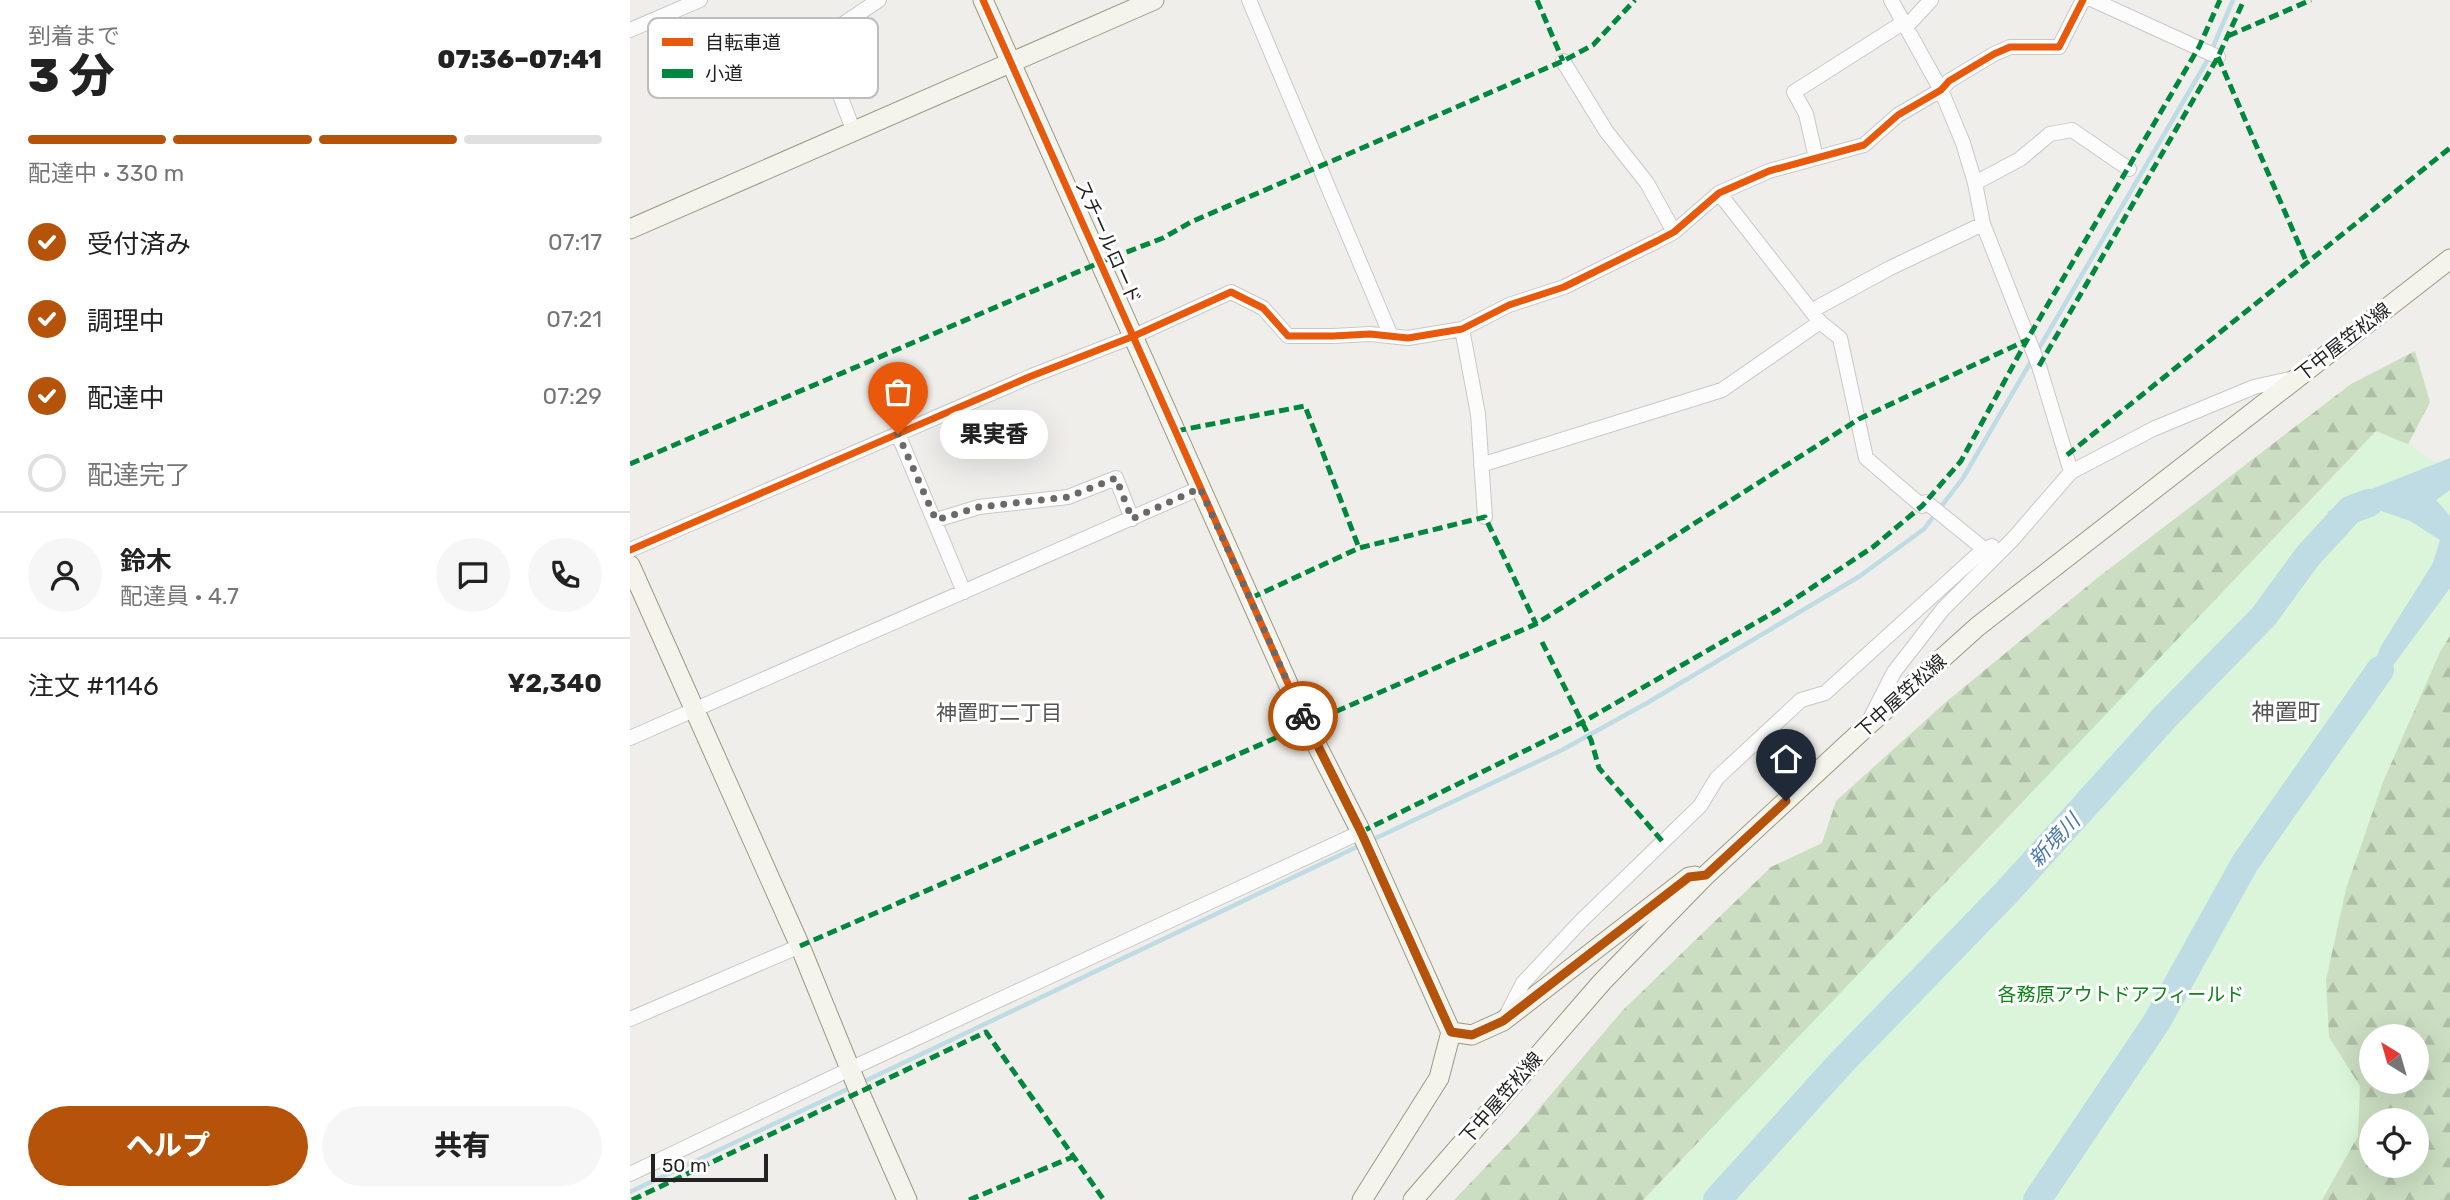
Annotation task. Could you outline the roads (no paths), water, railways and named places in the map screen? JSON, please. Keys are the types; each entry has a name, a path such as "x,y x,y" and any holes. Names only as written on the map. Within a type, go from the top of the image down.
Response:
{"street":[{"path":"658,18 700,0"},
{"path":"851,18 878,0"},
{"name":"スチールロード","path":"983,0 1306,724 1365,841 1451,1032"},
{"path":"630,229 1154,0"},
{"path":"1249,0 1391,336"},
{"path":"1891,0 1941,90 1964,143 1983,224 2038,363 2071,472"},
{"path":"1816,158 1806,114 1794,92 1905,24 1931,0"},
{"path":"630,550 1029,377 1134,336 1231,292 1263,308 1288,336 1334,337 1370,334 1408,338 1461,329 1509,305 1564,286 1674,232 1719,193 1769,171 1864,145 1898,115 1994,54 2010,47 2059,47 2084,0"},
{"path":"2093,0 2212,54"},
{"path":"630,30 648,22"},
{"path":"1563,61 1606,131 1647,183 1674,232"},
{"path":"841,98 854,132"},
{"path":"1975,183 2020,159 2050,134 2072,130 2129,169"},
{"path":"1719,193 1816,317 1840,338 1866,458 1984,549"},
{"path":"1481,465 1722,390 1816,317 1890,268 1983,224"},
{"name":"下中屋笠松線","path":"1412,1200 1602,982 1706,875 1866,727 1977,627 2450,259"},
{"path":"1461,329 1478,414 1485,517"},
{"path":"1866,727 1894,672 1943,609 2013,538 2071,472 2153,429 2254,387 2296,378"},
{"path":"898,434 964,592"},
{"path":"936,520 979,507 1068,497 1116,478 1132,519"},
{"path":"630,738 1200,488"},
{"path":"1503,1021 1523,983 1581,920 1700,806 1717,778 1801,700 1825,693 1984,549 2013,538"},
{"path":"630,565 800,946 907,1200"},
{"path":"630,1174 850,1069 1365,841"},
{"path":"1362,1200 1439,1078 1451,1032 1472,1035 1503,1021 1689,877 1706,875"},
{"path":"630,1019 800,946"}],"water":[{"path":"2450,458 2450,490 2436,500 2450,516 2450,588 2392,667 2359,701 2381,646 2433,563 2440,540 2410,521 2376,509 2346,530 2327,512 2374,488"}],"waterway":[{"path":"2038,350 2207,61 2233,0"},
{"path":"1372,840 1562,750 1647,703 1860,576 1924,529 1963,478 2033,358"},
{"name":"新境川","path":"1717,1200 1839,1065 2007,892 2166,716 2264,616 2307,557 2350,510 2369,503"},
{"name":"新境川","path":"2037,1200 2156,1023 2245,863 2380,670"},
{"path":"863,1082 1361,845"},
{"path":"630,1192 852,1087"}],"place":[{"name":"果実香","path":"898,434"}],"district":[{"name":"神置町二丁目","path":"999,712"},
{"name":"神置町","path":"2286,712"}],"park label":[{"name":"各務原アウトドアフィールド","path":"2121,994"}]}
